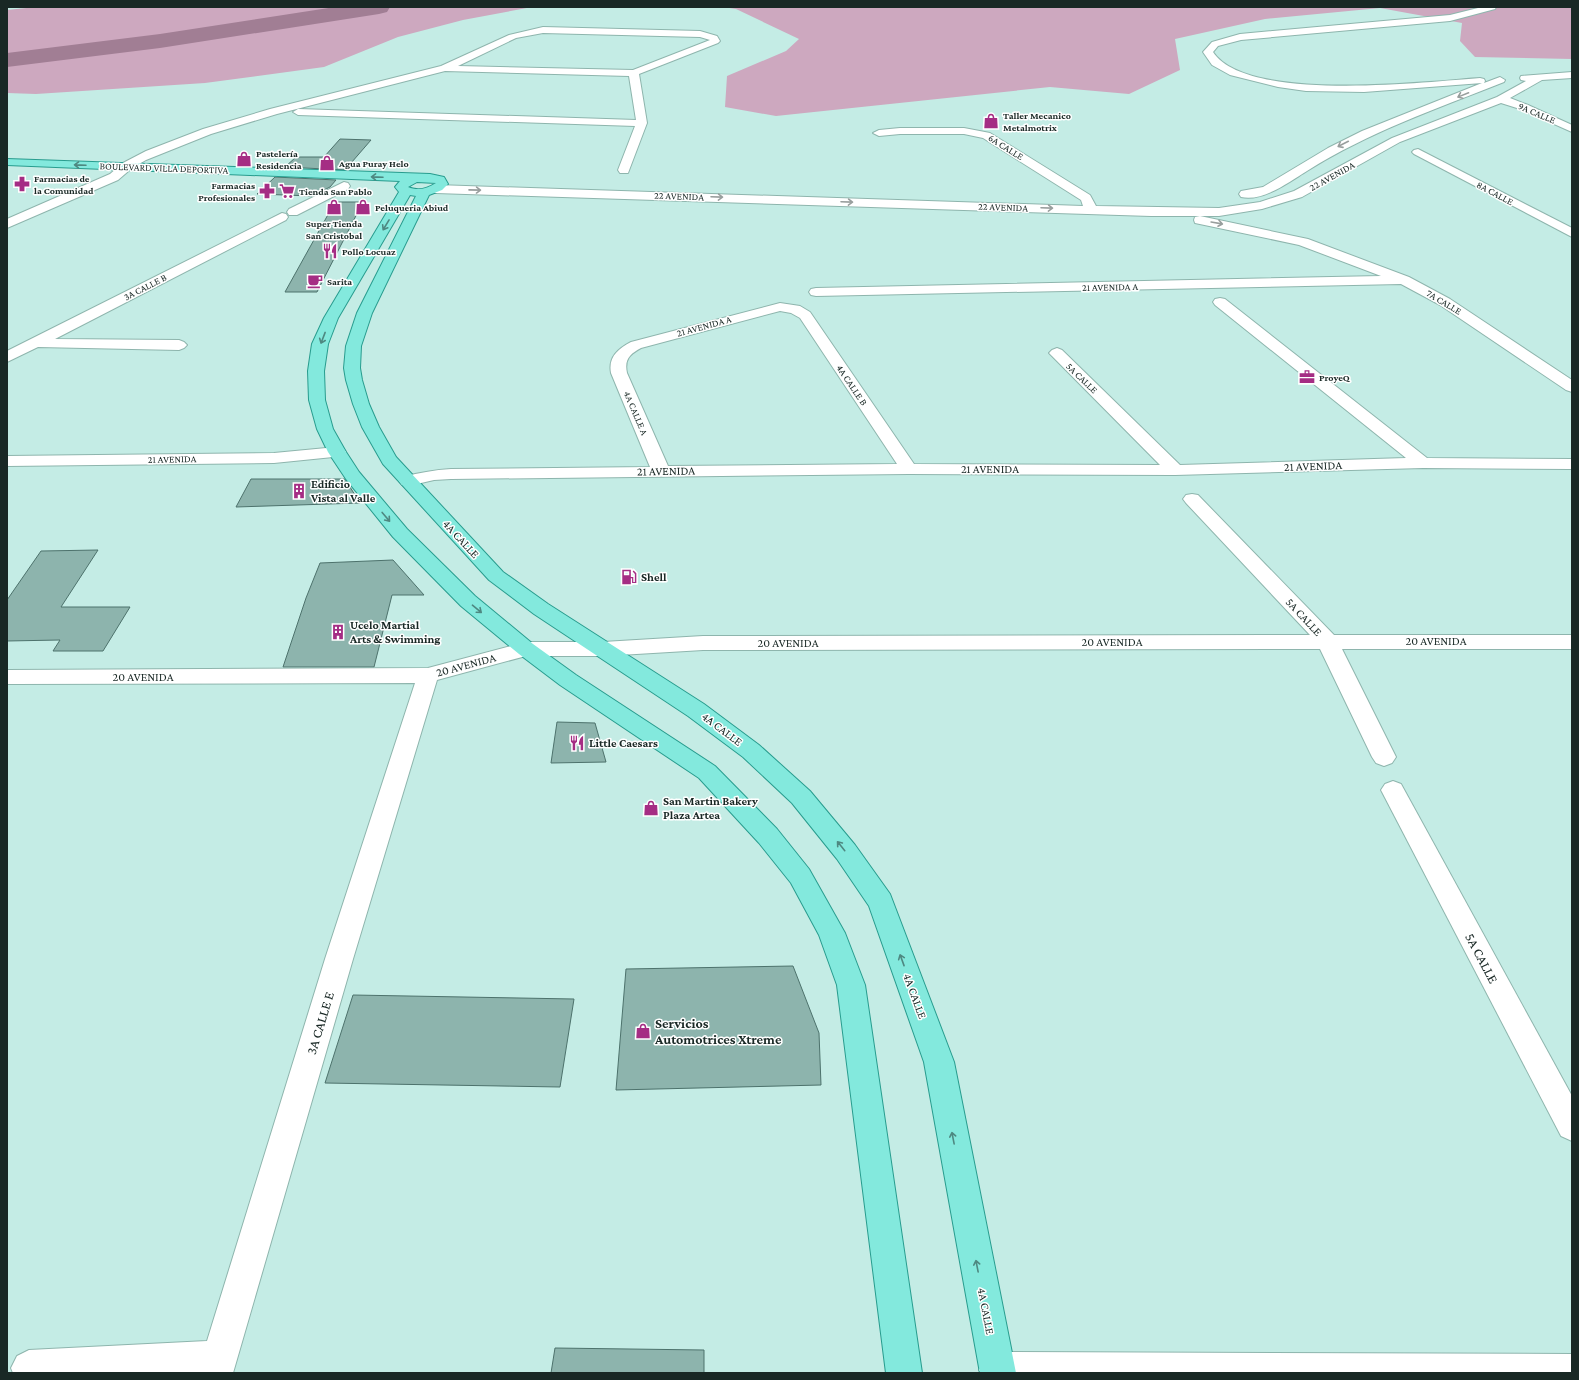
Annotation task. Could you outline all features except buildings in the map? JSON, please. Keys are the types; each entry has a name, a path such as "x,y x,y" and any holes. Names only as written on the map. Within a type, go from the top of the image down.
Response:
{"main road":[{"name":"BOULEVARD VILLA DEPORTIVA","path":"7,162 124,167 420,186"},
{"name":"BOULEVARD VILLA DEPORTIVA","path":"7,173 344,186 420,186"},
{"path":"420,186 330,318 320,344 316,371 317,400 325,429 337,452 357,481 420,555 468,601 526,649 568,680 707,772 768,836 800,876 832,933 851,985 904,1373"},
{"name":"4A CALLE","path":"420,186 363,316 354,341 352,366 357,392 380,446 389,460 408,482 496,576 541,609 696,710 751,751 768,766 801,797 846,852 880,902 939,1062 998,1372"}],"street":[{"path":"1492,7 1450,18 1240,37 1215,44 1208,52 1216,64 1240,75 1268,83 1302,88 1379,87 1572,75"},
{"path":"7,224 114,177 124,167 142,157 216,128 279,110 444,69 511,37 526,32 537,30 700,34 709,35 715,39 715,41 634,73 444,69"},
{"path":"616,194 642,123 634,73"},
{"name":"22 AVENIDA","path":"420,186 1151,212 1219,212 1262,206 1298,194 1396,140 1501,99 1540,77"},
{"name":"22 AVENIDA","path":"1237,195 1267,190 1332,150 1366,133 1500,80"},
{"name":"9A CALLE","path":"1501,99 1524,107 1572,129"},
{"path":"279,110 314,113 642,123"},
{"name":"6A CALLE","path":"879,133 900,131 964,131 986,134 1086,198"},
{"path":"1366,133 1396,140"},
{"name":"8A CALLE","path":"1418,152 1572,233"},
{"path":"420,186 529,180"},
{"name":"3A CALLE B","path":"7,357 344,186"},
{"path":"1278,215 1278,208 1298,194"},
{"path":"1062,197 1101,198"},
{"path":"1086,198 1091,210"},
{"name":"7A CALLE","path":"1151,212 1232,226 1303,242 1404,280 1445,302 1572,387"},
{"name":"7A CALLE","path":"1285,227 1303,242"},
{"name":"21 AVENIDA A","path":"816,292 1404,280"},
{"path":"1220,302 1424,463"},
{"name":"21 AVENIDA A","path":"621,355 636,345 769,309 780,307 790,308"},
{"name":"4A CALLE B","path":"790,308 800,310 805,315 909,469"},
{"path":"36,343 179,345"},
{"name":"5A CALLE","path":"1057,353 1175,470"},
{"name":"4A CALLE A","path":"621,355 617,360 616,367 618,373 661,471"},
{"name":"21 AVENIDA","path":"7,461 274,458 337,452"},
{"name":"21 AVENIDA","path":"408,482 434,475 451,474 909,469 1175,470 1424,463 1572,464"},
{"name":"5A CALLE","path":"1192,499 1327,641 1384,757"},
{"name":"20 AVENIDA","path":"7,678 428,675 526,649 603,649 703,643 1327,641 1572,642"},
{"name":"3A CALLE E","path":"217,1365 339,959 428,675"},
{"name":"5A CALLE","path":"1393,790 1572,1126"},
{"path":"29,1368 217,1365"},
{"path":"998,1372 1572,1372"}],"shaded area":[{"path":"36,7 532,7 463,20 398,37 324,67 205,83 36,94 7,93 7,10"},
{"path":"723,7 1572,7 1572,59 1475,57 1460,41 1462,23 1380,8 1265,19 1175,39 1180,70 1129,94 1050,87 776,116 725,107 727,76 786,51 799,39 736,9"}],"waterway":[{"path":"7,60 160,41 379,7"}],"place":[{"name":"Taller Mecanico Metalmotrix","path":"991,121"},
{"name":"Pastelería Residencia","path":"244,159"},
{"name":"Agua Puray Helo","path":"327,163"},
{"name":"Farmacias de la Comunidad","path":"22,184"},
{"name":"Farmacias Profesionales","path":"267,191"},
{"name":"Tienda San Pablo","path":"287,191"},
{"name":"Super Tienda San Cristobal","path":"334,207"},
{"name":"Peluqueria Abiud","path":"363,207"},
{"name":"Pollo Locuaz","path":"330,251"},
{"name":"Sarita","path":"315,281"},
{"name":"ProyeQ","path":"1307,377"},
{"name":"Edificio Vista al Valle","path":"299,491"},
{"name":"Shell","path":"629,577"},
{"name":"Ucelo Martial Arts & Swimming","path":"338,632"},
{"name":"Little Caesars","path":"577,743"},
{"name":"San Martin Bakery Plaza Artea","path":"651,808"},
{"name":"Servicios Automotrices Xtreme","path":"643,1031"}]}
